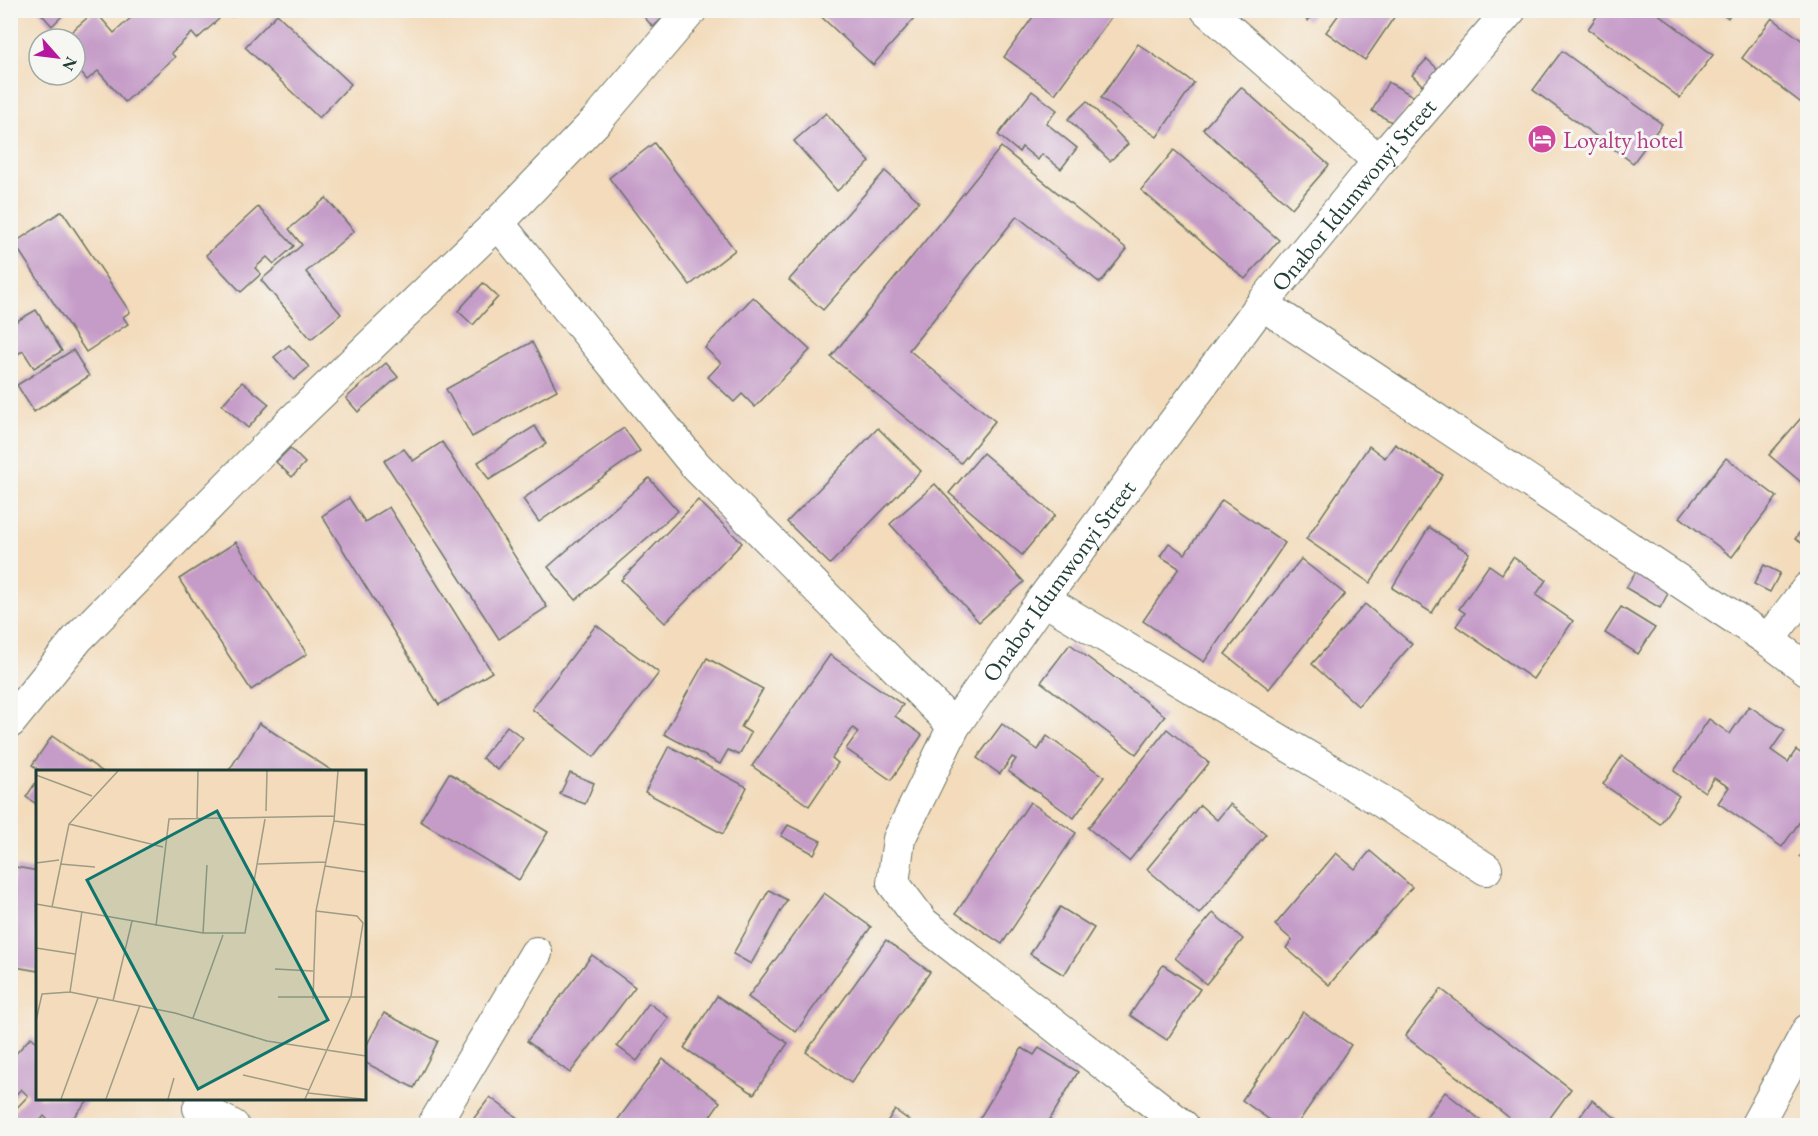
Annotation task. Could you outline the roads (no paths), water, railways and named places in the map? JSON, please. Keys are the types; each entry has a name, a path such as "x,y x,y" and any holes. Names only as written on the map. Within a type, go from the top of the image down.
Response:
{"street":[{"path":"10,722 78,638 289,424 498,223 598,119 691,10"},
{"path":"1207,10 1379,161"},
{"name":"Onabor Idumwonyi Street","path":"1183,1125 923,923 893,883 899,839 954,726 1043,599 1262,304 1379,161 1510,10"},
{"path":"498,223 696,466 954,726"},
{"path":"1262,304 1768,640 1808,670"},
{"path":"1768,640 1808,588"},
{"path":"1043,599 1378,799 1486,869"},
{"path":"433,1125 536,953"},
{"path":"1756,1125 1808,1030"},
{"path":"198,1111 233,1125"}],"place":[{"name":"Loyalty hotel","path":"1542,139"}]}
